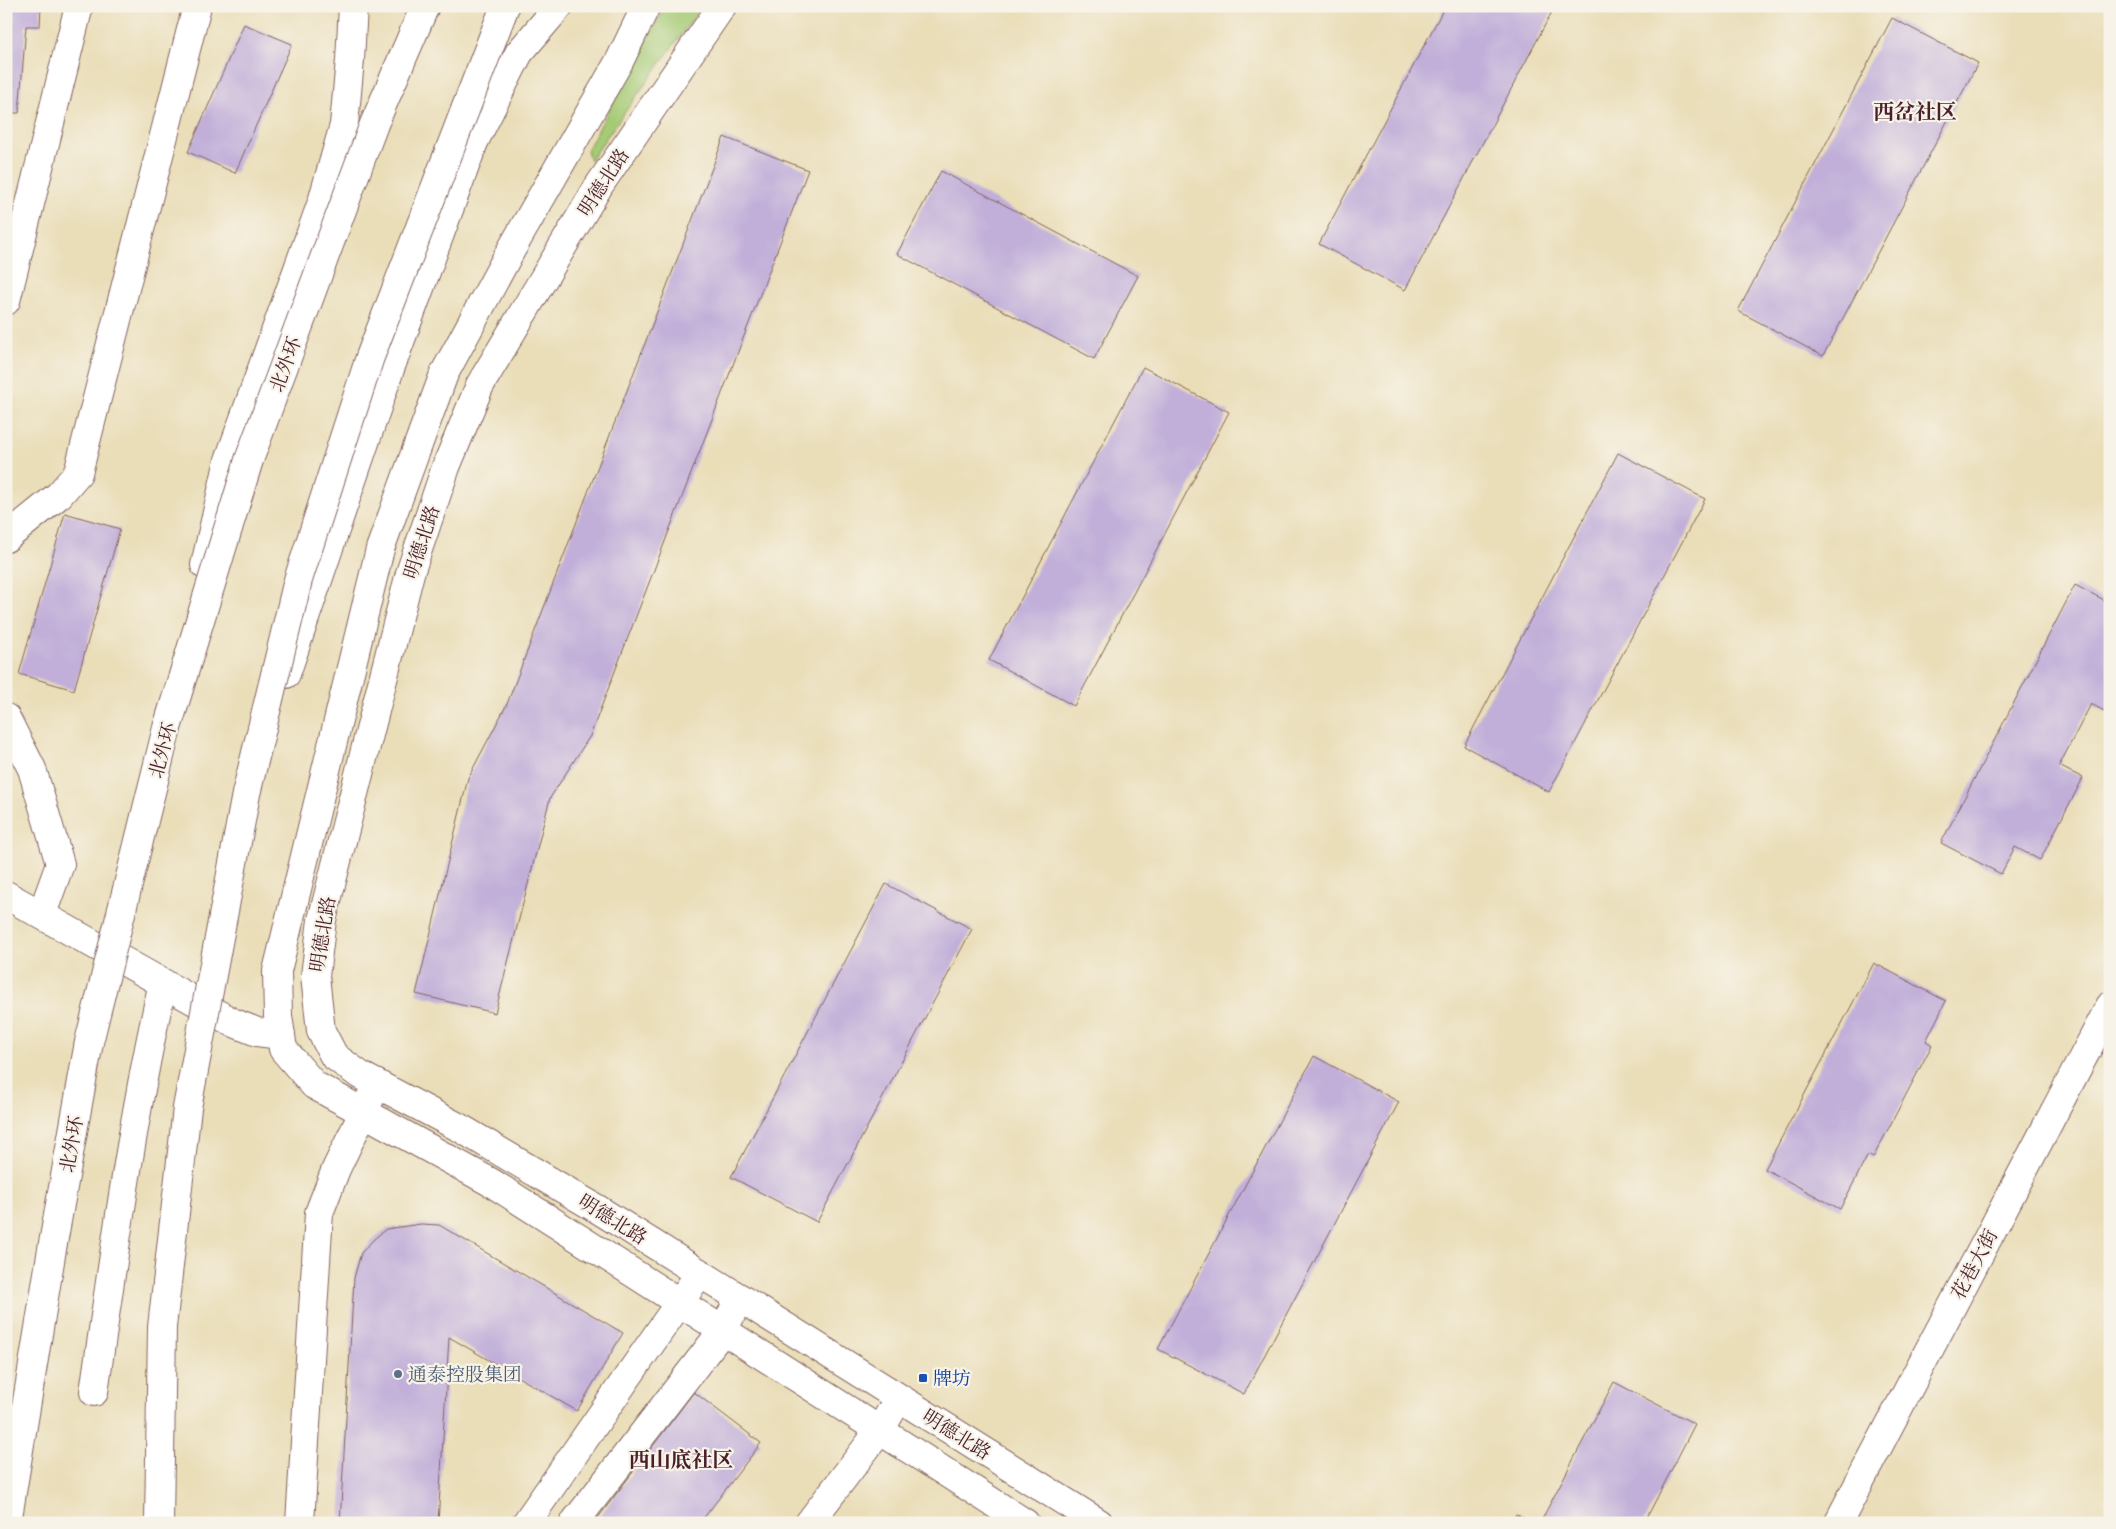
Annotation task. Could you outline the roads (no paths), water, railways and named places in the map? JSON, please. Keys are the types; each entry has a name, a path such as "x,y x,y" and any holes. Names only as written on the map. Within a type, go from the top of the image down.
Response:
{"main road":[{"path":"6,301 13,247 78,6"},
{"path":"6,538 59,495 78,473 196,10 193,6"},
{"path":"167,728 230,460 322,202 344,125 353,6"},
{"name":"北外环","path":"7,1523 52,1249 89,1042 167,728 249,460 374,124 425,6"},
{"path":"159,1523 162,1327 187,1108 246,794 298,580 367,366 505,6"},
{"path":"246,794 387,378 474,142 519,53 559,6"},
{"name":"明德北路","path":"646,6 620,60 511,250 444,374 380,549 277,971 278,1016 283,1049 314,1086 492,1183 1025,1523"},
{"name":"明德北路","path":"722,6 600,184 540,284 480,385 446,467 410,573 322,920 314,976 321,1031 334,1056 360,1075 471,1134 599,1210 1098,1523"},
{"path":"6,718 32,769 60,864 42,914"},
{"path":"6,894 232,1022 257,1032 281,1035 321,1031"},
{"path":"94,1392 119,1221 151,1036 163,983"},
{"name":"花巷大街","path":"1838,1523 2110,1006"},
{"path":"300,1523 319,1213 336,1169 365,1113 377,1084"},
{"path":"526,1523 700,1273"},
{"path":"574,1523 723,1330 740,1298"},
{"path":"809,1523 880,1430 899,1398"}],"place":[{"name":"通泰控股集团","path":"398,1374"},
{"name":"牌坊","path":"923,1378"}],"district":[{"name":"西岔社区","path":"1915,112"},
{"name":"西山底社区","path":"681,1460"}]}
